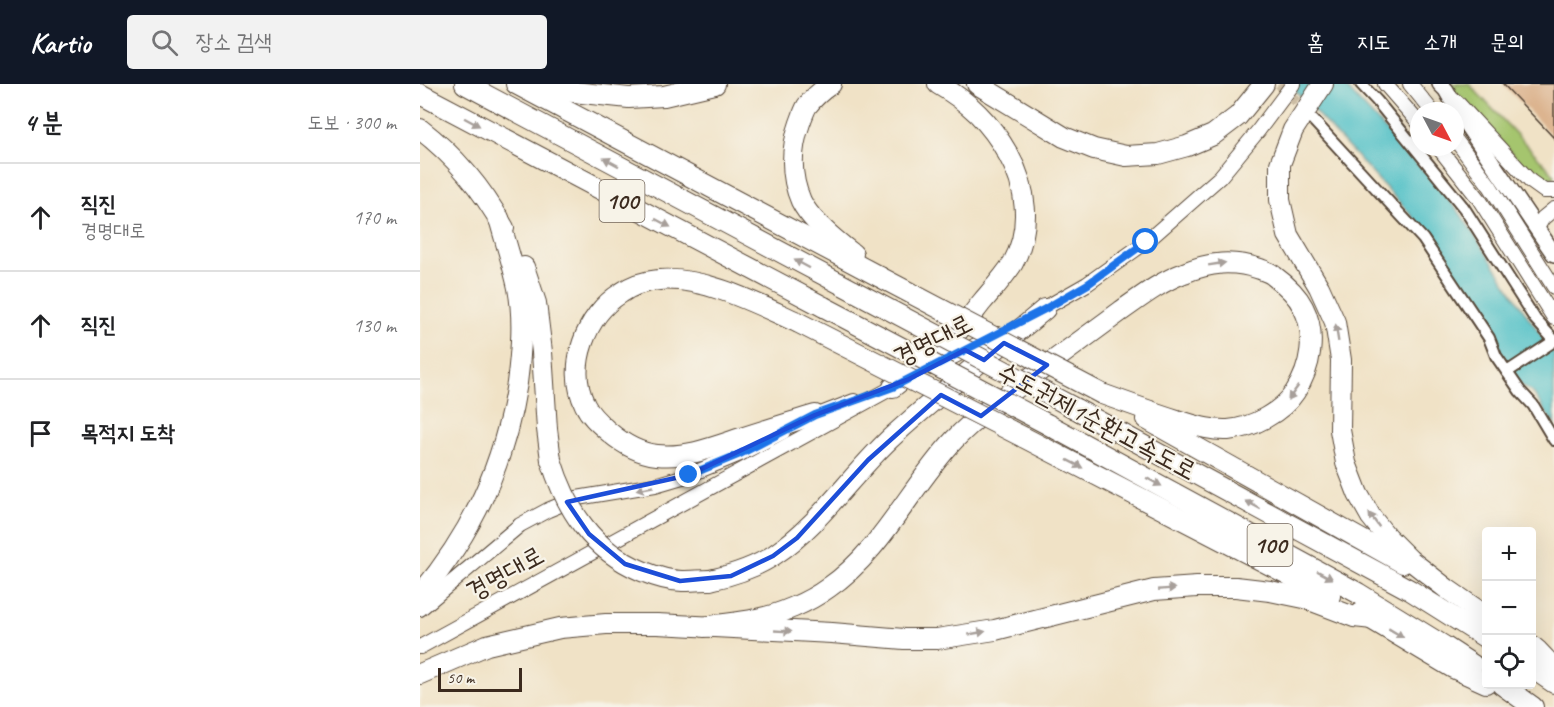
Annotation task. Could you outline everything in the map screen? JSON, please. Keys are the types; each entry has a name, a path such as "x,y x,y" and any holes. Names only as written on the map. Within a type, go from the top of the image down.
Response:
{"highway":[{"name":"수도권제1순환고속도로","path":"465,84 1076,409 1410,590 1482,635"},
{"path":"516,84 1102,394 1447,589"},
{"path":"537,84 564,91 629,98 664,96 715,84"},
{"path":"831,84 820,91 806,108 796,133 792,157 794,177 802,202 820,226 880,277"},
{"path":"893,387 959,330 1001,280 1013,261 1022,239 1026,213 1022,184 998,137 980,115 958,96 938,84"},
{"path":"977,84 1064,137 1094,149 1126,156 1158,154 1187,146 1213,135 1238,116 1264,84"},
{"path":"1323,84 1310,113 1293,130 1281,164 1280,200 1288,234 1320,287 1335,322 1341,360 1340,430 1346,463 1358,494 1371,518 1382,531 1410,560 1482,613"},
{"name":"수도권제1순환고속도로","path":"420,94 1047,424 1358,593 1482,672"},
{"path":"420,129 434,140 474,182 499,218 523,263 536,303 551,459 558,483 571,510 589,534 607,550 625,564 655,576 680,581 710,580 730,576 773,556 796,538 829,505 868,460 893,436 1045,309"},
{"path":"420,595 460,542 476,513 491,481 510,421 520,359 522,323 518,289 499,218"},
{"path":"704,627 758,619 793,607 827,589 851,570 953,441 976,419 1161,283 1207,265 1228,262 1272,273 1303,307 1312,346 1305,371 1294,394 1278,410 1257,423 1230,430 1208,430 1102,394"},
{"path":"815,415 705,451 657,455 634,450 596,421 585,405 579,388 577,369 580,351 590,326 602,309 620,293 639,284 661,280 678,281 720,289 797,322 1023,437 1373,619 1453,668 1482,681"},
{"path":"420,674 487,645 560,628 606,624 657,624 937,639 995,630 1154,590 1197,587 1236,587 1270,591 1304,598 1354,617 1373,619"},
{"path":"1536,649 1554,668"},
{"path":"1536,671 1554,683"},
{"path":"1499,689 1527,703"},
{"path":"1508,689 1527,703"}],"main road":[{"path":"1443,87 1554,254"}],"street":[{"path":"1361,84 1464,208 1552,342 1508,371"},
{"path":"1385,84 1410,113"},
{"path":"1410,84 1425,102"},
{"name":"경명대로","path":"420,647 893,387 1045,309 1088,284 1146,242 1220,177 1258,132 1292,86"},
{"path":"1443,87 1530,181 1544,190 1554,190"},
{"path":"1310,113 1423,239 1489,338 1496,356 1520,391 1533,405 1554,440"},
{"path":"1464,151 1490,186 1554,286"},
{"path":"1445,156 1479,199 1554,318"},
{"path":"1537,228 1543,218 1554,209"},
{"path":"420,609 520,525 548,510 577,498 656,485 689,475 740,454 815,415 893,387"}],"highlighted area":[{"path":"1004,343 1047,365 981,416 941,395 868,460 797,538 773,556 731,576 680,581 625,564 589,534 567,502 689,475 815,415 909,379 965,350 984,360"}],"green space":[{"path":"1447,84 1469,84 1554,174 1554,178 1535,178"}],"water":[{"path":"1289,84 1343,84 1460,213 1554,353 1554,425 1534,394 1521,385 1501,353 1497,338 1432,241 1413,217"}],"building":[{"path":"1503,84 1554,84 1554,138"}],"tunnel":[{"path":"1279,84 1307,113"}],"route":[{"path":"689,475 740,454 815,415 893,387 1045,309 1088,284 1146,242"}]}
